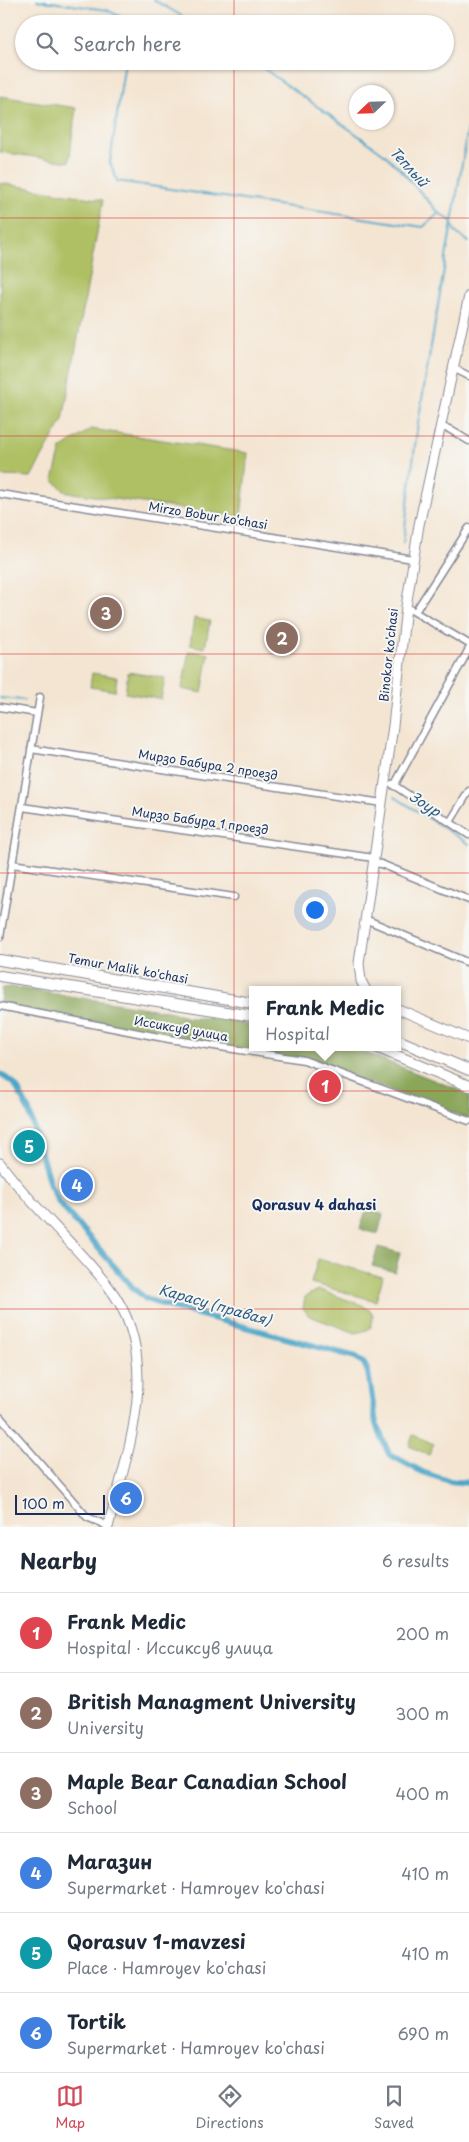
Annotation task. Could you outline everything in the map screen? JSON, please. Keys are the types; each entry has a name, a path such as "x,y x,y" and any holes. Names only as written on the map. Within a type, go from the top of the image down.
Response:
{"highway":[{"name":"Temur Malik ko'chasi","path":"0,960 249,1002"},
{"name":"Temur Malik ko'chasi","path":"1,977 249,1016"},
{"path":"401,1041 469,1070"},
{"path":"386,1051 469,1086"}],"main road":[{"name":"Binokor ko'chasi","path":"364,986 359,967 386,777 413,559 425,491 453,368 466,325 469,296"},
{"path":"401,1010 469,1039"},
{"path":"0,1163 108,1286 122,1309 130,1329 137,1365 138,1407 108,1527"}],"street":[{"path":"453,368 469,376"},
{"path":"440,427 449,429 469,441"},
{"name":"Mirzo Bobur ko‘chasi","path":"0,494 413,559"},
{"path":"415,612 469,528"},
{"path":"406,607 469,644"},
{"path":"394,786 469,649"},
{"path":"0,937 40,696"},
{"path":"0,706 37,713"},
{"name":"Мирзо Бабура 2 проезд","path":"31,749 382,803"},
{"path":"386,777 394,786 469,835"},
{"path":"450,822 469,791"},
{"name":"Мирзо Бабура 1 проезд","path":"22,807 374,861 469,900"},
{"path":"12,864 234,897"},
{"path":"365,919 469,963"},
{"name":"Иссиксув улица","path":"0,1006 169,1039 304,1060 469,1121"},
{"path":"1,1419 87,1517 108,1527"}],"green space":[{"path":"0,96 76,108 69,162 0,152"},
{"path":"0,183 103,200 63,420 31,477 0,476"},
{"path":"91,429 248,453 241,517 66,492 53,480 61,449"},
{"path":"194,618 210,621 205,648 190,645"},
{"path":"189,651 209,654 202,693 182,689"},
{"path":"128,672 165,678 161,699 125,693"},
{"path":"92,673 117,677 115,691 90,687"},
{"path":"11,987 173,1012 189,1018 217,1019 249,1024 249,1051 361,1051 469,1094 469,1119 320,1065 7,1007 0,1001 2,988"},
{"path":"366,1210 383,1214 378,1234 360,1229"},
{"path":"378,1247 400,1253 395,1272 372,1266"},
{"path":"318,1259 383,1277 376,1301 311,1283"},
{"path":"320,1290 362,1305 371,1311 373,1316 371,1327 356,1333 309,1316 303,1308 305,1297"},
{"path":"413,1435 434,1444 429,1455 409,1446"}],"waterway":[{"path":"37,0 107,10 117,15"},
{"name":"Теплый","path":"154,0 180,15"},
{"path":"124,70 110,162 117,181 423,227 439,213"},
{"name":"Теплый","path":"266,70 383,153 439,213 451,221 455,232 469,242"},
{"path":"403,544 417,429 469,122"},
{"path":"0,698 24,700"},
{"name":"Зоур","path":"395,797 469,844"},
{"name":"Карасу (правая)","path":"0,1074 17,1088 29,1111 50,1185 59,1203 134,1289 146,1299 164,1305 356,1357 364,1363 368,1372 376,1424 389,1454 422,1472 449,1481 469,1483"}],"place":[{"name":"Maple Bear Canadian School","path":"106,613"},
{"name":"British Managment University","path":"282,638"},
{"name":"Frank Medic","path":"325,1086"},
{"name":"Qorasuv 1-mavzesi","path":"29,1146"},
{"name":"Магазин","path":"77,1185"},
{"name":"Tortik","path":"126,1498"}],"district":[{"name":"Qorasuv 4 dahasi","path":"314,1205"}]}
